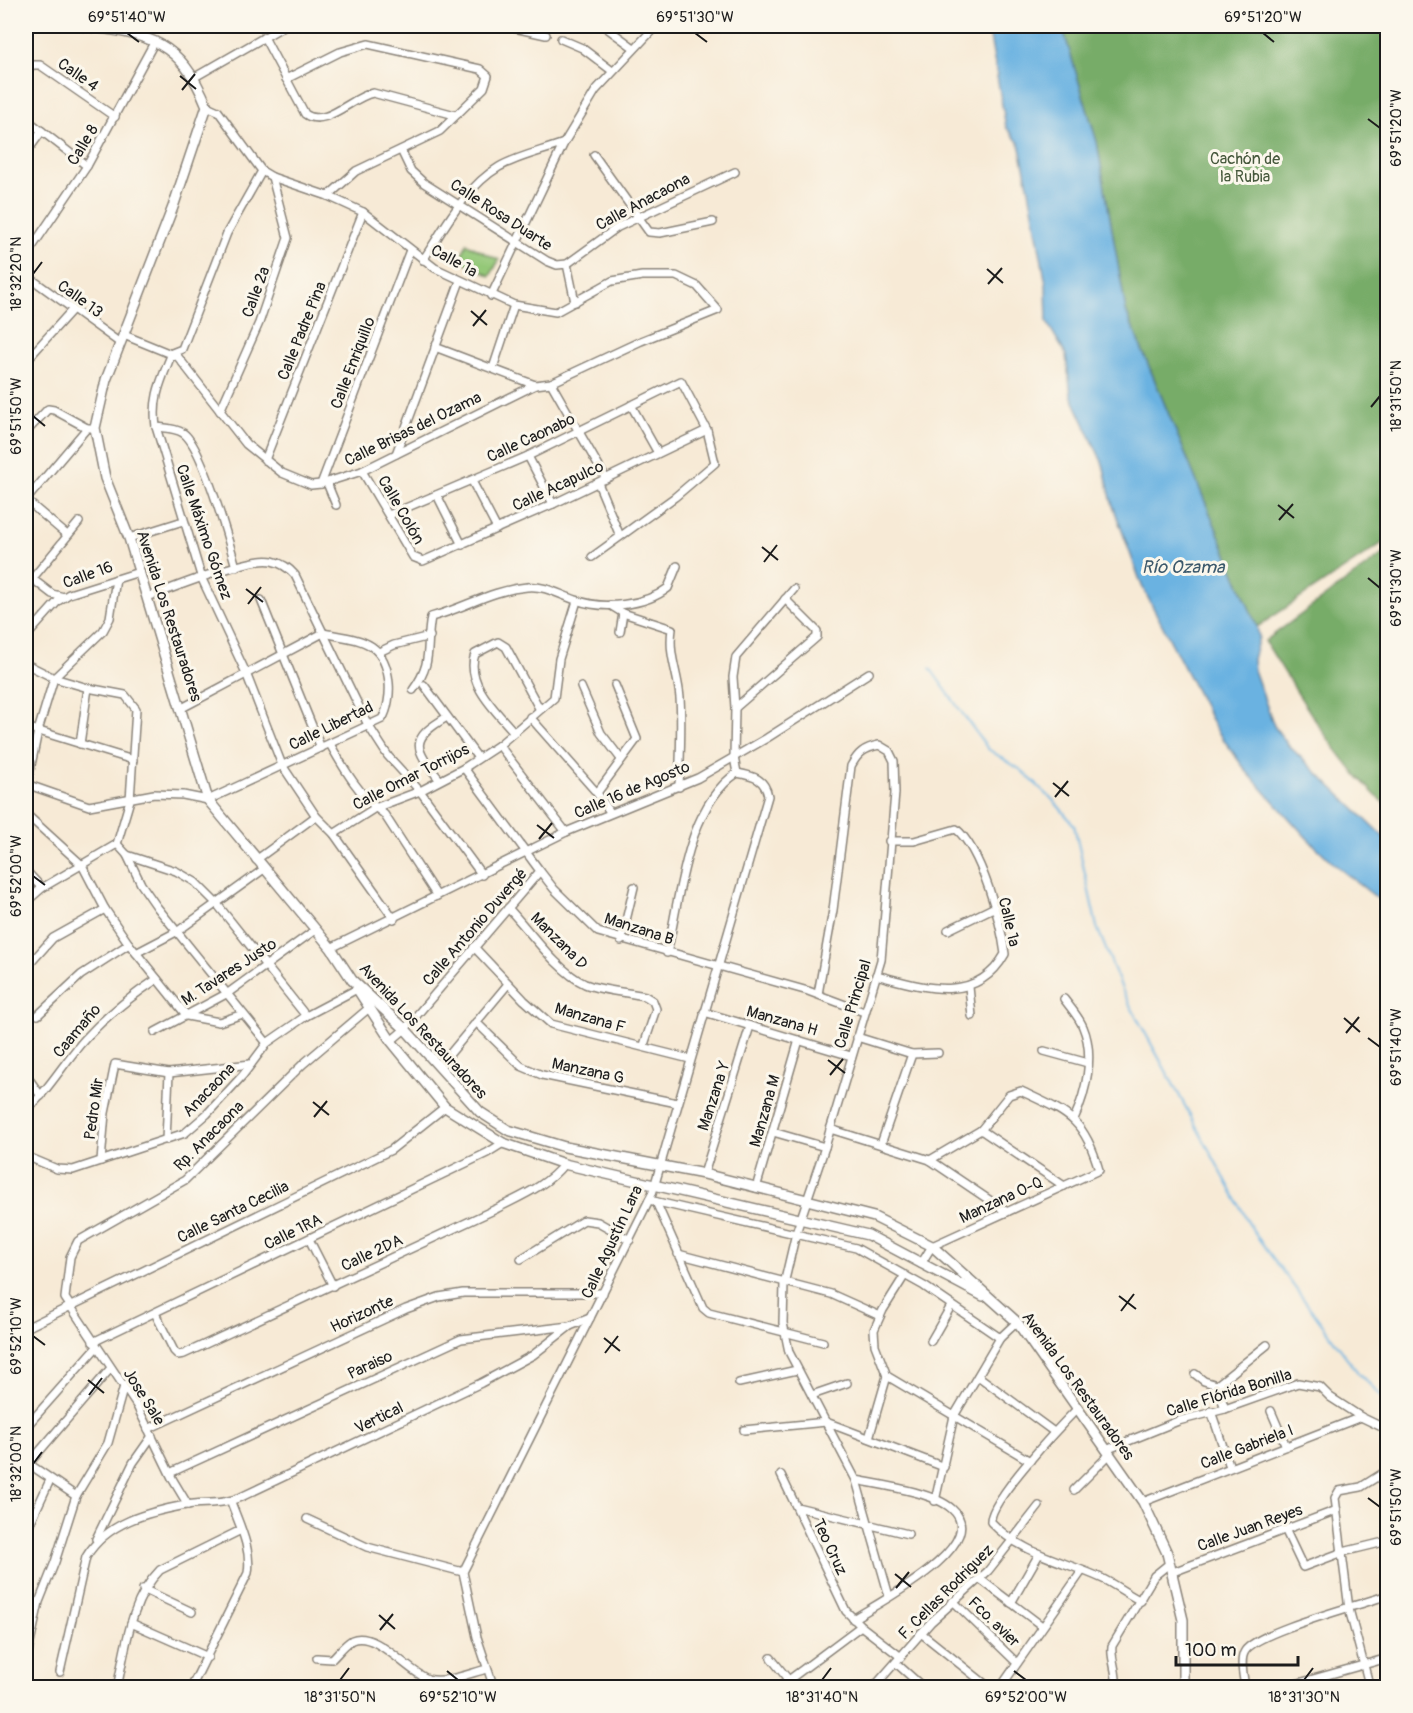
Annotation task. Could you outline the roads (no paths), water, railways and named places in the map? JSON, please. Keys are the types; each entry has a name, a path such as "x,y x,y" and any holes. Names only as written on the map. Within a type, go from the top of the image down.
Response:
{"street":[{"path":"82,26 117,28 155,41 177,57 195,77 207,106"},
{"path":"195,77 284,26"},
{"path":"505,26 527,28 546,34"},
{"path":"604,26 634,48"},
{"path":"491,296 564,143 596,90 611,70 656,26"},
{"path":"264,37 309,118 324,117 373,93 455,116"},
{"path":"561,39 582,48 611,70"},
{"name":"Calle 8","path":"26,256 87,165 155,41"},
{"path":"286,79 340,52 368,44 438,58 486,72 489,76 484,88 440,131 356,171 328,196"},
{"name":"Calle 4","path":"26,70 33,64 40,65 115,117"},
{"name":"Calle 1a","path":"207,106 218,111 262,171 363,212 423,260 460,281 513,305 556,312 612,281 642,276 675,276 697,286 718,310"},
{"name":"Avenida Los Restauradores","path":"207,106 172,207 106,380 91,428 105,478 140,572 208,800 331,948 352,980 405,1029 480,1112 508,1130 565,1147 704,1174 874,1217 932,1246 1017,1322 1143,1502 1171,1567 1183,1620 1184,1688"},
{"path":"26,119 87,165"},
{"path":"26,153 42,131"},
{"path":"423,260 461,204 492,172 501,165 564,143"},
{"name":"Calle Rosa Duarte","path":"400,150 411,171 424,183 461,204 547,261 557,265 567,264 575,302"},
{"path":"594,155 639,216 646,230 654,233 713,222"},
{"name":"Calle Máximo Gómez","path":"262,171 227,233 183,349 172,353 153,406 156,427 202,579 246,673 282,765 316,816 334,834 394,919"},
{"name":"Calle Anacaona","path":"567,264 618,227 735,172"},
{"name":"Calle 2a","path":"220,411 259,323 288,238 272,177"},
{"name":"Calle Padre Pina","path":"265,460 363,212"},
{"name":"Calle Enriquillo","path":"324,484 410,250"},
{"name":"Calle 13","path":"26,275 72,310 122,339"},
{"path":"396,454 460,281"},
{"path":"493,368 513,305"},
{"path":"26,362 72,310"},
{"name":"Calle Brisas del Ozama","path":"324,484 362,471 535,385 551,383 641,341 718,310"},
{"path":"122,339 172,353 246,444 265,460 298,480 311,485 324,484 336,505"},
{"path":"435,347 535,385"},
{"name":"Calle Caonabo","path":"388,516 528,456 679,382 684,383 707,430"},
{"path":"551,383 606,479"},
{"path":"631,405 658,453"},
{"path":"26,432 48,409 91,428 26,500 67,535"},
{"path":"156,427 178,430 192,441 219,511 236,567"},
{"path":"592,557 675,497 712,466 715,459 707,430"},
{"name":"Calle Acapulco","path":"418,561 462,545 553,504 707,430"},
{"path":"528,456 553,504"},
{"name":"Calle Colón","path":"362,471 413,557 418,561"},
{"path":"472,481 497,529"},
{"path":"598,483 620,536"},
{"path":"437,495 462,545"},
{"path":"129,538 183,521"},
{"path":"32,579 78,522"},
{"path":"147,597 236,567 270,560 288,568 295,575 368,725 388,756 420,791 482,875"},
{"path":"413,690 424,674 428,662 431,617 457,610 479,597 531,586 560,593 577,601 610,605 644,601 659,595 670,586 677,566"},
{"name":"Calle 16","path":"26,637 64,597 140,572"},
{"path":"26,574 52,594 64,597"},
{"path":"116,579 110,618 103,631 54,678 42,732 26,786 89,806 164,794 208,800"},
{"path":"667,953 699,821 716,792 737,773 734,757 733,677 736,657 794,589"},
{"path":"735,708 817,637 817,631 785,598"},
{"path":"261,600 321,748"},
{"name":"Calle Omar Torrijos","path":"334,834 375,808 420,791 439,779 464,768 499,745 539,708 554,698 561,651 577,601"},
{"path":"610,605 623,613 669,627 672,630 669,650 680,695 682,726 679,787"},
{"path":"620,632 623,613"},
{"path":"182,708 323,633 359,641 379,652 394,645 430,636"},
{"path":"513,731 483,693 475,678 471,665 475,654 498,642 506,647 539,708"},
{"name":"Calle Libertad","path":"208,800 382,719 385,714 389,688 385,661 379,652"},
{"path":"26,664 54,678 88,688 125,695 134,704 130,800 117,844 42,888 26,902"},
{"name":"Calle 16 de Agosto","path":"331,948 394,919 566,832 610,812 679,787 734,757 869,673"},
{"path":"424,685 478,758"},
{"path":"597,793 636,741 637,736 615,685"},
{"path":"580,687 601,734 621,759"},
{"path":"80,744 88,688"},
{"path":"439,779 422,757 418,746 420,738 428,730 447,717"},
{"path":"530,717 597,793 610,812"},
{"path":"26,727 133,760"},
{"path":"330,744 343,768 375,808 384,814 437,896"},
{"path":"499,745 566,832"},
{"name":"Calle Principal","path":"783,1334 784,1284 796,1233 825,1147 881,960 895,793 894,761 889,751 879,745 867,747 851,766 832,910 818,994"},
{"name":"Calle Antonio Duvergé","path":"391,1041 405,1029 540,871 464,768"},
{"name":"Calle Agustín Lara","path":"463,1572 590,1318 653,1201 654,1184 677,1103 768,796 766,784 737,773"},
{"path":"26,814 82,865 105,909 129,944 187,1016 219,1022 243,1014"},
{"path":"256,860 316,816"},
{"name":"Calle 1a","path":"890,841 914,841 956,829 970,844 993,908 1005,954 997,969 969,987"},
{"path":"117,844 127,855 141,884 267,1043"},
{"path":"127,855 187,876 217,904 306,1016"},
{"path":"136,953 178,931 264,870"},
{"path":"26,871 42,888"},
{"name":"Manzana B","path":"540,871 586,923 598,933 818,994 864,1012"},
{"path":"621,941 634,887"},
{"name":"Manzana D","path":"508,908 562,967 578,980 588,985 645,996 653,1001 656,1009 644,1046"},
{"path":"948,930 993,908"},
{"path":"26,968 53,938 105,909"},
{"name":"M. Tavares Justo","path":"155,1032 228,993 315,930"},
{"path":"38,1015 81,975 129,944"},
{"name":"Manzana F","path":"474,947 508,984 551,1024 690,1059"},
{"path":"876,975 926,988 969,987 972,1016"},
{"name":"Caamaño","path":"26,1111 41,1096 83,1041 115,1007 157,979"},
{"path":"352,980 391,1041 445,1107 503,1143 564,1164 868,1235 993,1301"},
{"path":"438,1067 508,984"},
{"name":"Anacaona","path":"26,1156 66,1171 185,1133 207,1114 267,1043 306,1016 357,989"},
{"path":"930,1160 981,1130 1009,1095 1021,1091 1069,1114 1074,1119 1084,1098 1088,1063 1083,1028 1064,999"},
{"name":"Rp. Anacaona","path":"69,1307 64,1290 72,1249 78,1241 185,1180 303,1064 369,1008"},
{"name":"Manzana H","path":"704,1012 851,1056"},
{"name":"Manzana G","path":"476,1022 521,1066 542,1075 677,1103"},
{"name":"Manzana Y","path":"704,1174 750,1026"},
{"path":"857,1037 912,1054 938,1053"},
{"name":"Manzana M","path":"756,1188 799,1040"},
{"path":"1044,1051 1088,1063"},
{"path":"881,1144 912,1054"},
{"name":"Pedro Mir","path":"101,1161 105,1113 114,1067 118,1062 169,1073"},
{"path":"166,1140 169,1073 251,1064"},
{"path":"26,1075 41,1096"},
{"name":"Calle Santa Cecilia","path":"26,1328 391,1150 445,1107"},
{"name":"Manzana O-Q","path":"932,1246 1099,1170 1083,1129 1074,1119"},
{"path":"830,1129 930,1160 1007,1212"},
{"path":"981,1130 1064,1186"},
{"path":"773,1131 825,1147"},
{"name":"Calle 1RA","path":"94,1345 155,1313 487,1153 503,1143"},
{"name":"Calle 2DA","path":"155,1313 174,1351 178,1355 183,1354 333,1286 544,1184 555,1176 564,1164"},
{"path":"653,1201 850,1246 905,1275 1000,1338"},
{"path":"653,1201 703,1308 709,1313 783,1334 823,1342"},
{"path":"521,1259 584,1220 598,1222 630,1240"},
{"path":"309,1239 333,1286"},
{"path":"921,1263 932,1246"},
{"path":"678,1254 784,1284 831,1294 880,1317"},
{"path":"905,1275 874,1330 875,1346 887,1376 1030,1461"},
{"name":"Horizonte","path":"150,1432 406,1309 439,1297 463,1293 603,1293"},
{"path":"931,1341 951,1306"},
{"name":"Jose Sale","path":"69,1307 124,1386 188,1505"},
{"name":"Paraiso","path":"172,1473 461,1339 570,1326 590,1318"},
{"path":"935,1501 954,1416 1000,1338 1017,1322"},
{"name":"Vertical","path":"95,1542 124,1522 188,1505 231,1502 481,1383 533,1355 570,1326"},
{"path":"783,1334 797,1370 856,1480 889,1596"},
{"path":"26,1427 94,1345"},
{"path":"1217,1385 1267,1345"},
{"path":"75,1496 26,1464 110,1369"},
{"path":"739,1383 797,1370"},
{"path":"1195,1374 1204,1382 1217,1385"},
{"path":"869,1438 887,1376"},
{"path":"978,1377 1054,1432"},
{"path":"812,1395 847,1383"},
{"name":"Calle Flórida Bonilla","path":"1108,1453 1211,1411 1225,1409 1298,1383 1320,1387 1330,1397 1361,1417 1388,1430"},
{"path":"1217,1385 1225,1409"},
{"path":"26,1662 39,1602 55,1562 75,1496 108,1443 124,1386"},
{"path":"1078,1408 1030,1461 990,1517 994,1526 1038,1556 1102,1579 1141,1601"},
{"path":"1211,1411 1230,1467"},
{"path":"1271,1411 1286,1446"},
{"name":"Calle Gabriela I","path":"1143,1502 1361,1417"},
{"path":"744,1430 826,1422 944,1467"},
{"path":"60,1672 86,1557 132,1463 150,1432"},
{"path":"1074,1490 1108,1453"},
{"path":"1370,1688 1349,1609 1335,1498 1339,1491 1361,1487 1388,1470"},
{"name":"Teo Cruz","path":"781,1475 830,1580 853,1619 899,1660"},
{"path":"26,1532 50,1480"},
{"path":"853,1619 948,1556 960,1527 958,1516 951,1508 935,1501 856,1480"},
{"path":"191,1688 248,1573 250,1562 231,1502"},
{"name":"F. Cellas Rodriguez","path":"873,1688 921,1633 953,1601 980,1579 1014,1541 1039,1506"},
{"path":"796,1507 908,1534"},
{"name":"Calle Juan Reyes","path":"1171,1567 1337,1510"},
{"path":"308,1519 367,1547 463,1572 487,1670 494,1688"},
{"path":"1285,1529 1303,1567 1343,1552 1388,1541"},
{"path":"117,1688 131,1623 143,1589 160,1569 241,1530"},
{"path":"1011,1603 1038,1556"},
{"path":"1116,1688 1117,1671 1111,1653 1112,1646 1154,1576 1171,1567"},
{"path":"1000,1688 1082,1571"},
{"path":"980,1579 1042,1626"},
{"path":"143,1589 192,1612"},
{"path":"1245,1688 1243,1658 1249,1647 1288,1627 1388,1595"},
{"name":"Fco. avier","path":"953,1601 1017,1663"},
{"path":"131,1623 208,1657"},
{"path":"778,1688 787,1679 861,1626"},
{"path":"921,1633 990,1688"},
{"path":"317,1658 332,1659 350,1642 359,1639 391,1652 429,1679 451,1678 487,1670"},
{"path":"771,1658 795,1688"},
{"path":"1281,1688 1388,1658"},
{"path":"899,1660 924,1688"}],"water":[{"name":"Río Ozama","path":"988,26 1062,26 1097,142 1126,311 1257,627 1259,637 1253,659 1254,670 1274,726 1288,745 1387,840 1387,906 1334,864 1247,772 1216,729 1142,586 1112,503 1103,464 1071,395 1066,355 1047,322 1046,284 1029,190 1019,143 1006,127"}],"waterway":[{"path":"930,668 988,749 1021,770 1054,801 1074,825 1097,927 1124,994 1255,1234 1359,1374 1388,1402"}],"park label":[{"name":"Cachón de la Rubia","path":"1245,168"}]}
